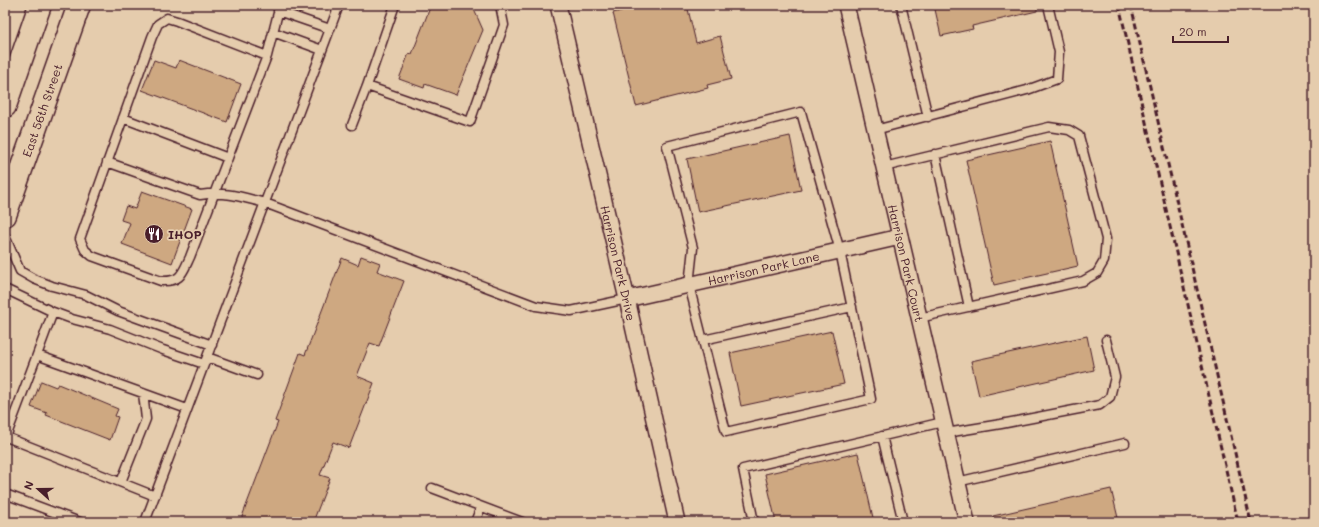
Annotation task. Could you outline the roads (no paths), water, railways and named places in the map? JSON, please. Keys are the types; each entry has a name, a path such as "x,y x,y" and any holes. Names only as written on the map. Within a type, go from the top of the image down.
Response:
{"main road":[{"path":"5,106 40,5"},
{"name":"East 56th Street","path":"5,215 79,5"}],"street":[{"name":"Harrison Park Drive","path":"558,5 627,299 677,522"},
{"name":"Harrison Park Court","path":"846,5 967,522"},
{"name":"Harrison Park Lane","path":"627,299 900,237"}],"lane":[{"path":"145,522 339,5"},
{"path":"352,125 395,5"},
{"path":"367,86 470,122 504,25 500,5"},
{"path":"902,5 928,117"},
{"path":"875,130 1027,90 1057,79 1059,52 1048,5"},
{"path":"266,56 167,18 158,24 152,37 80,239 84,250 92,256 161,281 172,282 182,274 215,193 266,56 279,8 330,29"},
{"path":"273,32 322,50"},
{"path":"801,112 840,251 870,399 726,432 690,285 693,248 667,146 801,112"},
{"path":"123,118 228,158"},
{"path":"884,167 1049,127 1069,130 1079,136 1106,239 1104,261 1097,273 1083,280 919,318"},
{"path":"935,154 969,306"},
{"path":"108,162 200,195 225,193 265,203 536,306 571,312 627,299"},
{"path":"5,236 20,270 34,279 52,286 86,295 118,311 212,345"},
{"path":"5,289 53,312 72,319 110,329 163,350 206,360 257,375"},
{"path":"703,340 852,307"},
{"path":"53,312 6,437 155,496"},
{"path":"754,522 743,469 882,436 944,427 1001,424 1100,406 1110,396 1115,377 1106,340"},
{"path":"37,355 187,409"},
{"path":"121,482 146,419 143,393"},
{"path":"882,436 903,522"},
{"path":"957,482 1125,443"},
{"path":"432,488 522,522"},
{"path":"5,494 80,522"},
{"path":"475,522 481,506"},
{"path":"5,520 10,522"}],"railway":[{"path":"1119,5 1238,522"},
{"path":"1131,5 1251,522"}],"place":[{"name":"IHOP","path":"154,234"}]}
